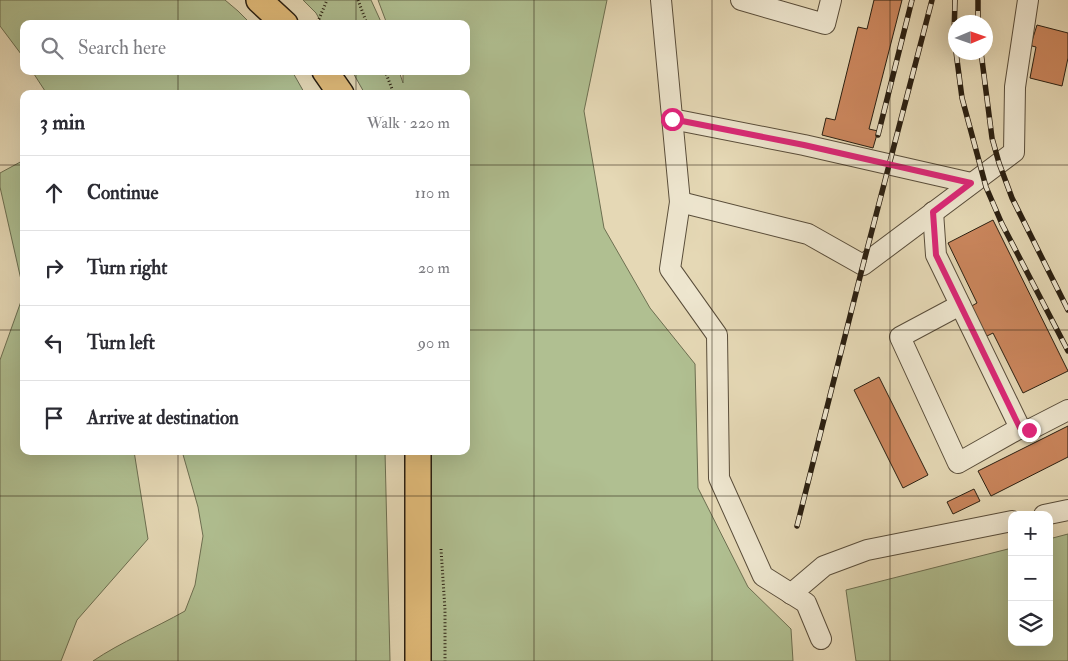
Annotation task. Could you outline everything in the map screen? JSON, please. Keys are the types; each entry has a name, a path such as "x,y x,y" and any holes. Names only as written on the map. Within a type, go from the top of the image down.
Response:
{"main road":[{"path":"259,0 281,20"},
{"path":"328,75 338,90"},
{"path":"418,455 418,661"}],"lane":[{"path":"661,0 680,202 670,269 717,335 719,478 762,576 806,603 822,639"},
{"path":"741,0 826,24 831,0"},
{"path":"680,202 808,234 863,265 1014,152 1015,87 1028,0"},
{"path":"672,119 804,145 971,183"},
{"path":"933,212 936,255 1020,428"},
{"path":"960,304 900,336 958,463 1020,428 1029,430 1068,410"},
{"path":"1053,513 1068,510"},
{"path":"791,594 824,566 867,550 1008,522"}],"path":[{"path":"318,20 327,0"},
{"path":"358,0 366,20"},
{"path":"387,75 392,90"}],"green space":[{"path":"0,0 225,0 247,20 20,20 20,53 0,26"},
{"path":"303,0 371,0 380,20 320,20 316,13"},
{"path":"378,0 607,0 584,111 604,228 650,308 695,364 698,488 748,587 791,629 793,661 428,661 427,455 470,455 470,90 363,90 354,75 400,75 403,83 403,75 470,75 470,20 386,20"},
{"path":"35,75 294,75 303,90 44,90"},
{"path":"20,162 20,275 0,187 0,173"},
{"path":"20,304 20,455 135,455 148,539 77,620 61,661 0,661 0,360"},
{"path":"183,455 385,455 390,661 93,661 185,611 195,585 203,536 198,507"},
{"path":"1068,534 1068,661 856,661 846,590 1008,549 1008,646 1053,646 1053,538"}],"building":[{"path":"874,0 902,0 869,129 878,131 873,148 822,135 826,118 835,120 858,27 867,29"},
{"path":"1037,25 1068,33 1068,58 1062,86 1030,78 1036,47 1031,44"},
{"path":"993,220 1068,371 1023,393 993,333 983,338 968,308 977,303 948,243"},
{"path":"879,377 928,475 903,488 854,390"},
{"path":"1068,426 1068,457 991,496 978,471"},
{"path":"974,489 980,501 953,514 947,502"}],"railway":[{"path":"878,135 912,0"},
{"path":"797,526 932,0"},
{"path":"955,0 955,15"},
{"path":"978,0 978,15"},
{"path":"957,60 962,98 986,187 1002,224 1068,351"},
{"path":"982,60 992,138 999,163 1012,198 1068,310"}],"route":[{"path":"672,119 804,145 971,183 933,212 936,255 1020,428 1029,430"}]}
